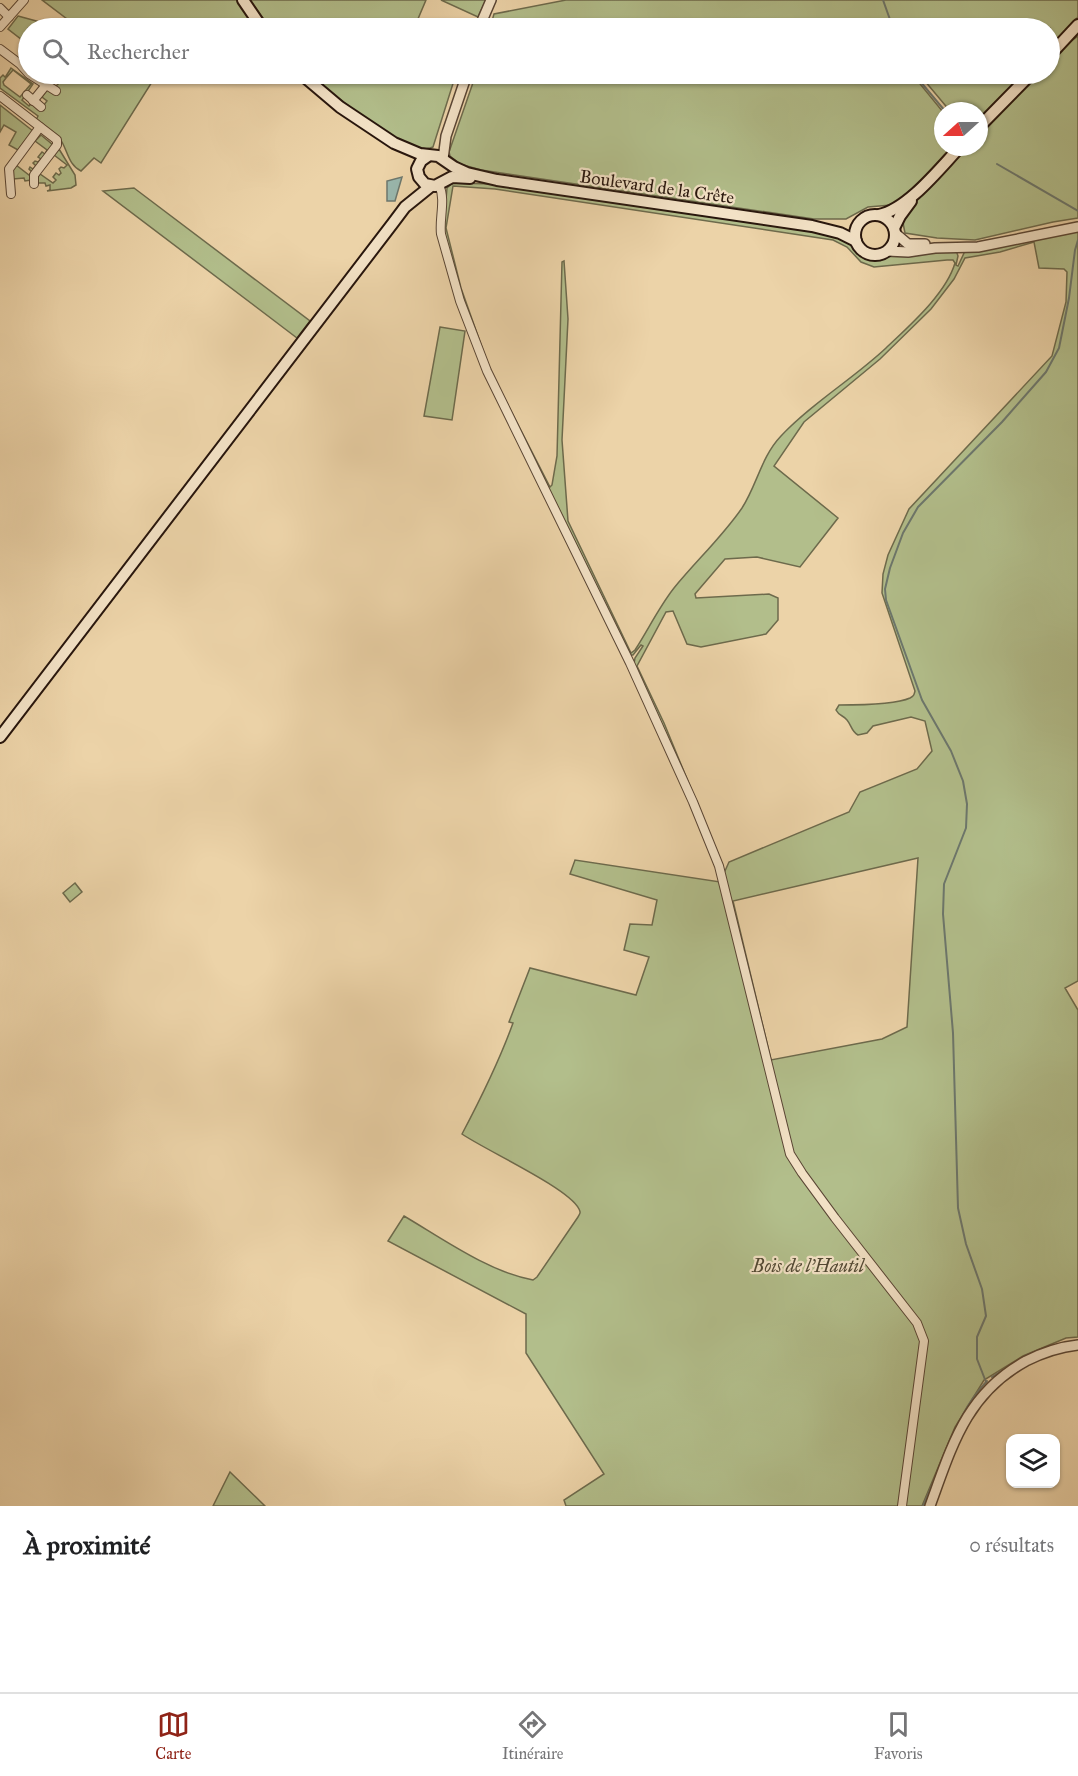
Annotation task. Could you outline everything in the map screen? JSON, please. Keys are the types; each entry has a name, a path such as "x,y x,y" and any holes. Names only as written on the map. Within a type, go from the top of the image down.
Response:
{"main road":[{"path":"243,0 255,18"},
{"path":"1060,44 1078,25"},
{"name":"Boulevard de la Crête","path":"313,84 340,107 394,143 412,152 437,158 467,173 497,180"},
{"path":"988,118 1021,84"},
{"name":"Boulevard de la Crête","path":"394,143 418,172 423,183 438,184 457,177 497,180 812,226 840,233 856,241"},
{"path":"895,231 887,218 870,215 859,222 855,229 856,241 859,247 867,253 877,255 887,251 894,242 900,216 922,187 951,156"},
{"path":"0,737 405,207 415,189 421,161 437,158 448,171 438,184 405,207"},
{"path":"879,215 893,209 922,187"},
{"name":"Boulevard de la Crête","path":"812,226 844,226 859,222"}],"street":[{"path":"0,27 24,0"},
{"path":"484,18 491,0"},
{"path":"0,8 9,17"},
{"path":"486,18 487,12"},
{"path":"0,49 18,63"},
{"path":"437,158 464,84"},
{"path":"41,107 30,98 46,85 56,92"},
{"path":"0,96 57,141 34,175 34,184"},
{"path":"12,194 8,170 40,127"},
{"path":"438,184 442,193 441,234 474,340 630,663 693,802 719,866 790,1154 821,1200 917,1323 924,1341 902,1506"},
{"path":"895,231 902,241 911,245 972,244 1078,225"},
{"path":"887,251 908,252 935,248 978,247 1078,225"},
{"path":"930,1506 964,1421 991,1385 1006,1372 1041,1353 1078,1345"}],"green space":[{"path":"42,0 238,0 250,18 66,18"},
{"path":"250,0 426,0 418,18 263,18"},
{"path":"441,0 486,0 478,17"},
{"path":"566,0 1078,0 1078,17 1060,37 1060,18 493,18 494,14"},
{"path":"18,16 25,18 18,18 18,37 8,29"},
{"path":"1078,36 1078,218 975,240 905,233 903,219 912,204 957,156 988,156 988,125 1027,84 1060,84 1060,49"},
{"path":"11,68 18,73 13,70 6,76"},
{"path":"3,75 6,78 4,85 20,97 33,84 22,100 29,106 32,102 41,109 47,101 42,97 45,90 53,85 151,84 101,163 94,158 81,171 71,162 60,139 36,120 38,116 0,88 0,78"},
{"path":"322,84 453,84 433,147 422,148 389,134"},
{"path":"473,84 920,84 935,102 934,156 946,156 908,195 891,205 868,207 846,219 814,219 481,170 460,164 450,156 449,152"},
{"path":"927,84 1015,84 988,113 988,102 942,102"},
{"path":"0,105 33,131 18,150 9,145 16,132 4,125 0,132"},
{"path":"41,135 53,145 31,180 13,179 11,172 16,165 29,175 32,172 30,167 33,169 36,166 33,163 41,159 38,157 42,152 45,154 47,150 35,141"},
{"path":"59,149 75,175 76,185 71,188 47,191 50,190 50,185 38,183 37,178 40,174 53,183 56,180 53,177 56,173 59,175 61,173 59,169 61,167 64,168 67,165 54,155"},
{"name":"Bois de l'Hautil","path":"452,183 493,184 829,233 851,244 860,254 873,260 892,254 956,250 958,256 956,265 958,266 965,251 1078,229 1078,981 1065,988 1078,1010 1078,1337 1066,1338 1023,1356 984,1380 955,1427 922,1506 566,1506 564,1500 604,1474 526,1353 526,1314 388,1241 404,1216 483,1262 516,1276 533,1280 580,1214 572,1200 544,1180 462,1134 502,1052 513,1023 509,1022 530,968 636,995 649,957 624,950 630,924 652,925 657,900 570,874 575,860 720,882 729,862 849,812 860,792 917,769 932,751 925,721 911,717 873,726 867,733 858,735 836,710 839,705 895,702 914,695 915,691 882,593 883,574 888,555 909,509 1052,356 1066,302 1067,272 1064,269 1039,268 1034,242 1000,252 965,258 954,279 931,309 880,359 804,422 774,466 838,518 800,567 757,557 725,559 695,594 696,598 769,594 778,598 778,620 766,634 701,647 687,644 673,611 666,612 637,666 664,723 722,864 634,664 643,646 641,645 633,655 630,655 491,371 550,487 557,456 562,262 564,261 568,319 562,440 568,521 631,653 674,588 742,508 774,444 793,424 873,359 916,320 944,286 955,263 953,260 947,260 874,267 861,262 847,247 833,240 495,189 453,186 446,228 461,288 489,366 462,298 443,235 447,188","holes":["918,858 907,1027 882,1039 771,1060 733,901"]},
{"path":"134,188 310,321 297,338 103,191"},
{"path":"440,327 465,331 452,420 424,416"},
{"path":"75,883 82,892 70,902 63,893"},
{"path":"230,1472 265,1506 213,1506"}],"water":[{"path":"402,177 395,201 387,201 387,181"}],"waterway":[{"path":"883,0 889,18"},
{"path":"922,84 937,102"},
{"path":"997,164 1078,211"},
{"path":"986,1382 977,1359 977,1337 986,1316 982,1289 966,1244 958,1208 953,1033 943,914 944,884 966,828 967,804 963,781 951,751 922,700 886,600 885,589 903,533 918,507 1002,422 1046,372 1059,348 1078,240"},
{"path":"992,1377 1025,1356 1054,1345"},
{"path":"944,1456 967,1407 987,1381"},
{"path":"923,1506 942,1462"}]}
